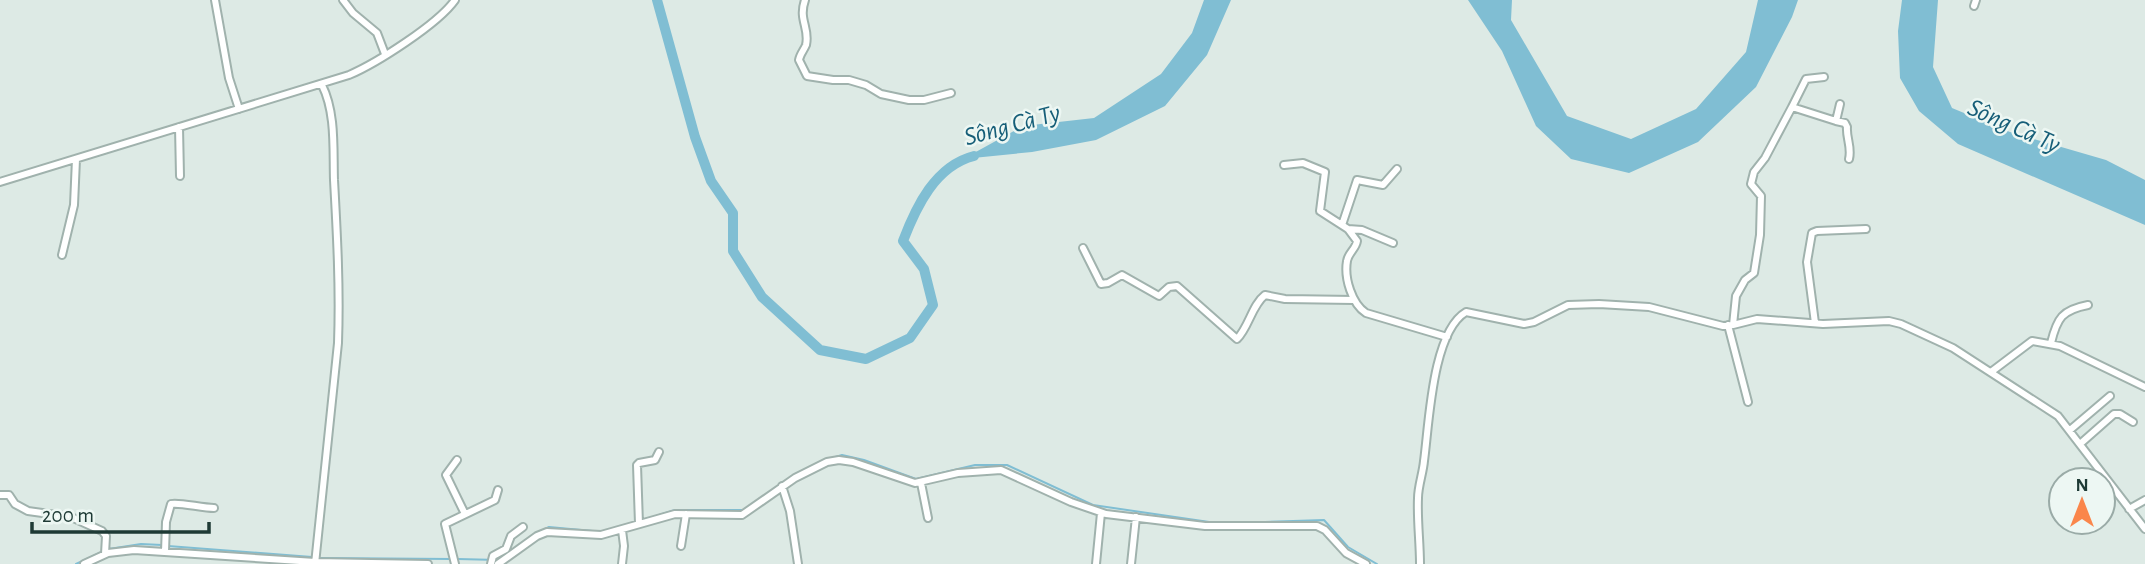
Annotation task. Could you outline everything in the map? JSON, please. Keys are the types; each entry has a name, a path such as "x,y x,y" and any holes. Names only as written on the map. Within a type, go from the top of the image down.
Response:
{"street":[{"path":"215,0 229,78 239,109"},
{"path":"0,182 354,74 432,23 455,0"},
{"path":"805,0 801,14 806,43 799,60 807,76 849,80 866,85 881,94 909,100 924,100 951,93"},
{"path":"347,2 377,33 385,54"},
{"path":"1748,402 1731,325 1736,296 1745,280 1754,272 1760,235 1761,196 1752,188 1752,178 1804,81 1810,77 1824,77"},
{"path":"315,560 339,311 333,143 330,111 321,85"},
{"path":"1836,121 1840,104"},
{"path":"1792,107 1847,127 1849,159"},
{"path":"179,127 180,176"},
{"path":"62,255 74,205 76,159"},
{"path":"1284,165 1301,163 1324,171 1326,176 1320,211 1345,227 1357,243 1347,260 1354,300 1366,313 1447,337"},
{"path":"1345,227 1357,180 1383,185 1398,169"},
{"path":"1345,227 1362,230 1393,243"},
{"path":"1815,323 1807,262 1812,233 1866,229"},
{"path":"1083,248 1101,284 1122,275 1159,296 1169,287 1177,286 1237,339 1265,295 1285,299 1354,300"},
{"path":"1420,564 1418,494 1424,468 1432,387 1447,337 1466,312 1524,324 1572,304 1648,307 1685,318 1731,325 1757,319 1815,323 1896,322 1964,354 2055,414 2081,444 2145,530"},
{"path":"2051,343 2059,318 2071,310 2088,305"},
{"path":"1991,372 2029,341 2051,343 2145,387"},
{"path":"2070,430 2110,396"},
{"path":"2081,444 2114,414 2120,414 2133,422"},
{"path":"638,521 637,465 655,460 659,452"},
{"path":"457,460 446,475 465,514"},
{"path":"493,562 547,532 601,535 622,530 638,521 675,514 742,515 782,486 816,467 839,460 921,483 958,473 997,469 1101,513 1205,526 1317,526 1322,527 1346,553 1366,564"},
{"path":"921,483 928,518"},
{"path":"782,486 790,511 798,564"},
{"path":"455,564 444,527 495,500 498,489"},
{"path":"0,495 9,495 15,504 28,511 71,517 98,529 105,534 105,551"},
{"path":"2129,509 2145,500"},
{"path":"165,549 166,522 173,503 214,508"},
{"path":"1097,564 1101,513"},
{"path":"681,546 686,514"},
{"path":"1131,564 1136,517"},
{"path":"493,562 506,549 511,536 523,527"},
{"path":"622,530 622,564"},
{"path":"84,564 105,551 165,549 315,560 428,564"}],"water":[{"name":"Sông Cà Ty","path":"1204,0 1231,0 1207,55 1165,106 1096,140 1032,152 963,159 1023,126 1094,118 1161,74 1192,33"},
{"path":"1468,0 1512,0 1511,20 1567,116 1631,139 1696,109 1746,52 1758,0 1798,0 1756,87 1698,142 1629,173 1571,159 1536,126 1502,51"},
{"name":"Sông Cà Ty","path":"1902,0 1938,0 1933,67 1952,108 2010,132 2106,160 2145,180 2145,225 1958,144 1919,111 1900,78 1898,31"}],"waterway":[{"name":"Sông Cà Ty","path":"657,0 695,137 711,181 733,213 733,251 762,297 820,350 866,359 910,338 933,305 924,269 903,241 921,202 938,178 960,161 974,156"},
{"path":"832,458 842,455 864,460 916,479 975,465 1007,465 1093,505 1216,523"},
{"path":"659,515 675,510 743,510"},
{"path":"1236,523 1324,520 1348,547 1377,564"},
{"path":"543,530 549,527 603,532"},
{"path":"458,559 498,560 532,536"},
{"path":"109,549 141,544 162,545"},
{"path":"168,546 312,557"},
{"path":"76,564 104,551"},
{"path":"318,558 452,559"}]}
